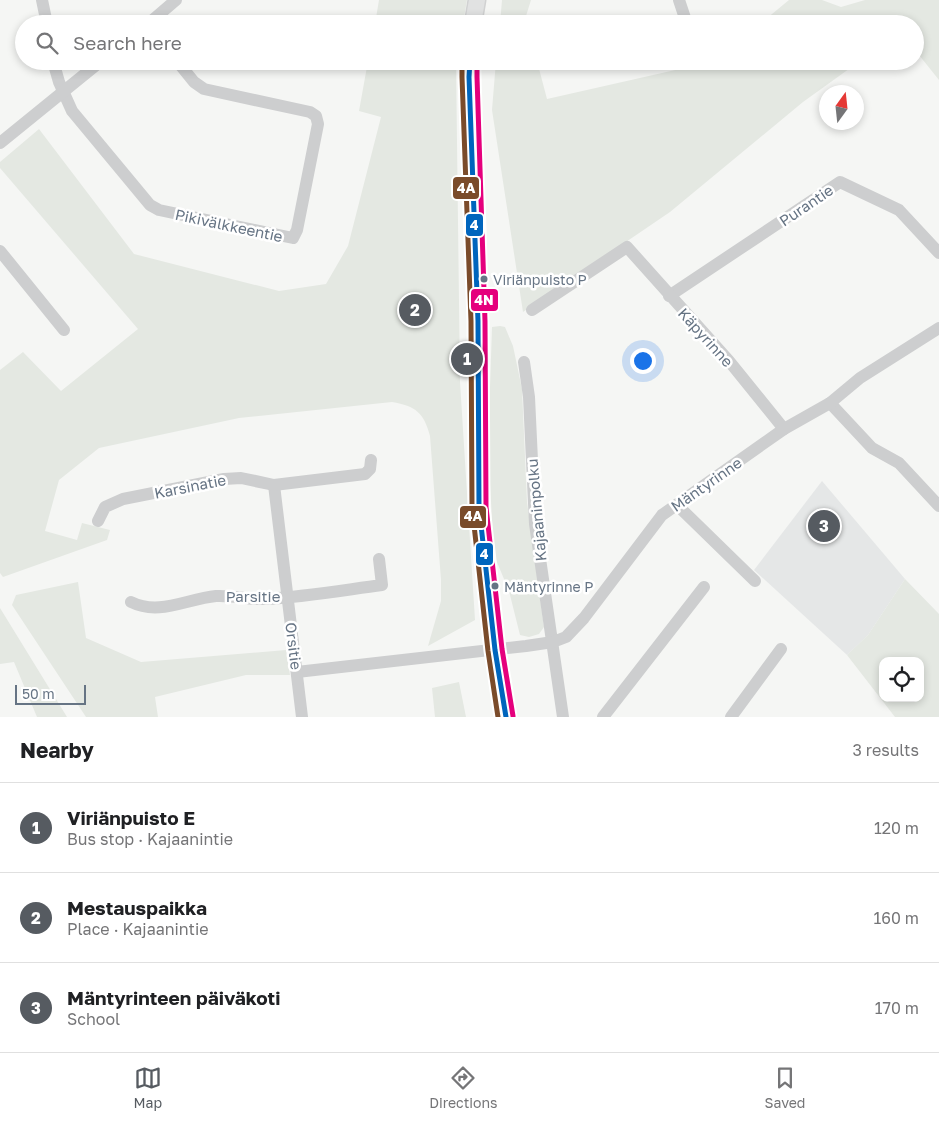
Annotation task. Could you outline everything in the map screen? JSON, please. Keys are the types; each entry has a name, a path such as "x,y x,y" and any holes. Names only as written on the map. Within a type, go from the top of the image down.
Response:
{"main road":[{"path":"474,15 477,0"},
{"path":"469,70 478,321 479,507 494,650 506,717"}],"street":[{"path":"42,0 44,15"},
{"path":"158,15 176,0"},
{"path":"679,0 684,15"},
{"path":"55,70 63,92"},
{"path":"0,143 90,70"},
{"name":"Pikivälkkeentie","path":"63,92 72,110 150,205 159,210 293,238 297,230 318,124 316,116 310,112 204,89 194,82 184,70"},
{"name":"Purantie","path":"669,296 840,182 899,210 939,253"},
{"name":"Käpyrinne","path":"532,310 627,247 729,361 784,429"},
{"path":"0,251 64,330"},
{"name":"Mäntyrinne","path":"297,672 494,650 553,642 566,636 584,618 662,515 784,429 830,403 860,378 939,328"},
{"name":"Kajaaninpolku","path":"524,362 529,397 536,524 563,717"},
{"path":"830,403 872,448 899,463 939,506"},
{"name":"Karsinatie","path":"98,521 105,506 111,503 224,478 240,478 274,485 365,474 370,469 372,460"},
{"name":"Orsitie","path":"274,485 302,717"},
{"path":"677,505 755,581"},
{"name":"Parsitie","path":"131,602 150,608 162,608 213,596 264,599 382,585 379,559"},
{"path":"604,717 704,587"},
{"path":"730,717 781,649"}],"shaded area":[{"path":"379,0 467,0 464,15 376,15"},
{"path":"502,0 531,0 526,15 501,15"},
{"path":"789,0 822,0 841,7 865,0 939,0 939,80 924,61 924,15 771,15"},
{"path":"366,70 456,70 460,382 475,620 428,646 441,601 430,436 422,416 418,412 413,408 392,402 239,418 99,448 59,480 45,531 77,540 82,523 110,530 107,540 3,577 0,573 0,370 23,352 61,391 138,329 0,168 0,162 39,129 134,254 279,291 326,284 348,246 381,117 359,111"},
{"path":"495,70 539,70 547,99 675,70 847,70 827,85 819,85 819,90 670,212 523,312 492,110"},
{"path":"492,327 505,327 513,346 522,389 527,502 544,627 539,634 529,637 520,635 509,591 494,555 488,448"},
{"path":"822,481 905,579 868,635 847,655 754,570"},
{"path":"905,579 939,614 939,717 895,717 883,702 924,702 924,657 879,657 879,696 847,655 868,635"},
{"path":"78,582 86,638 141,662 286,650 290,675 246,675 155,697 158,717 86,717 12,605 16,595"},
{"path":"0,608 67,717 37,717 14,662 0,664"},
{"path":"459,682 466,717 435,717 432,688"}],"transit line":[{"name":"4A","path":"462,70 471,321 472,507 488,651 498,717"},
{"name":"4","path":"469,70 478,321 479,507 495,650 506,717"},
{"name":"4N","path":"477,70 485,321 486,507 502,649 513,716"}],"place":[{"name":"Viriänpuisto P","path":"484,279"},
{"name":"Mestauspaikka","path":"415,310"},
{"name":"Viriänpuisto E","path":"467,359"},
{"name":"Mäntyrinteen päiväkoti","path":"824,526"},
{"name":"Mäntyrinne P","path":"495,586"}]}
